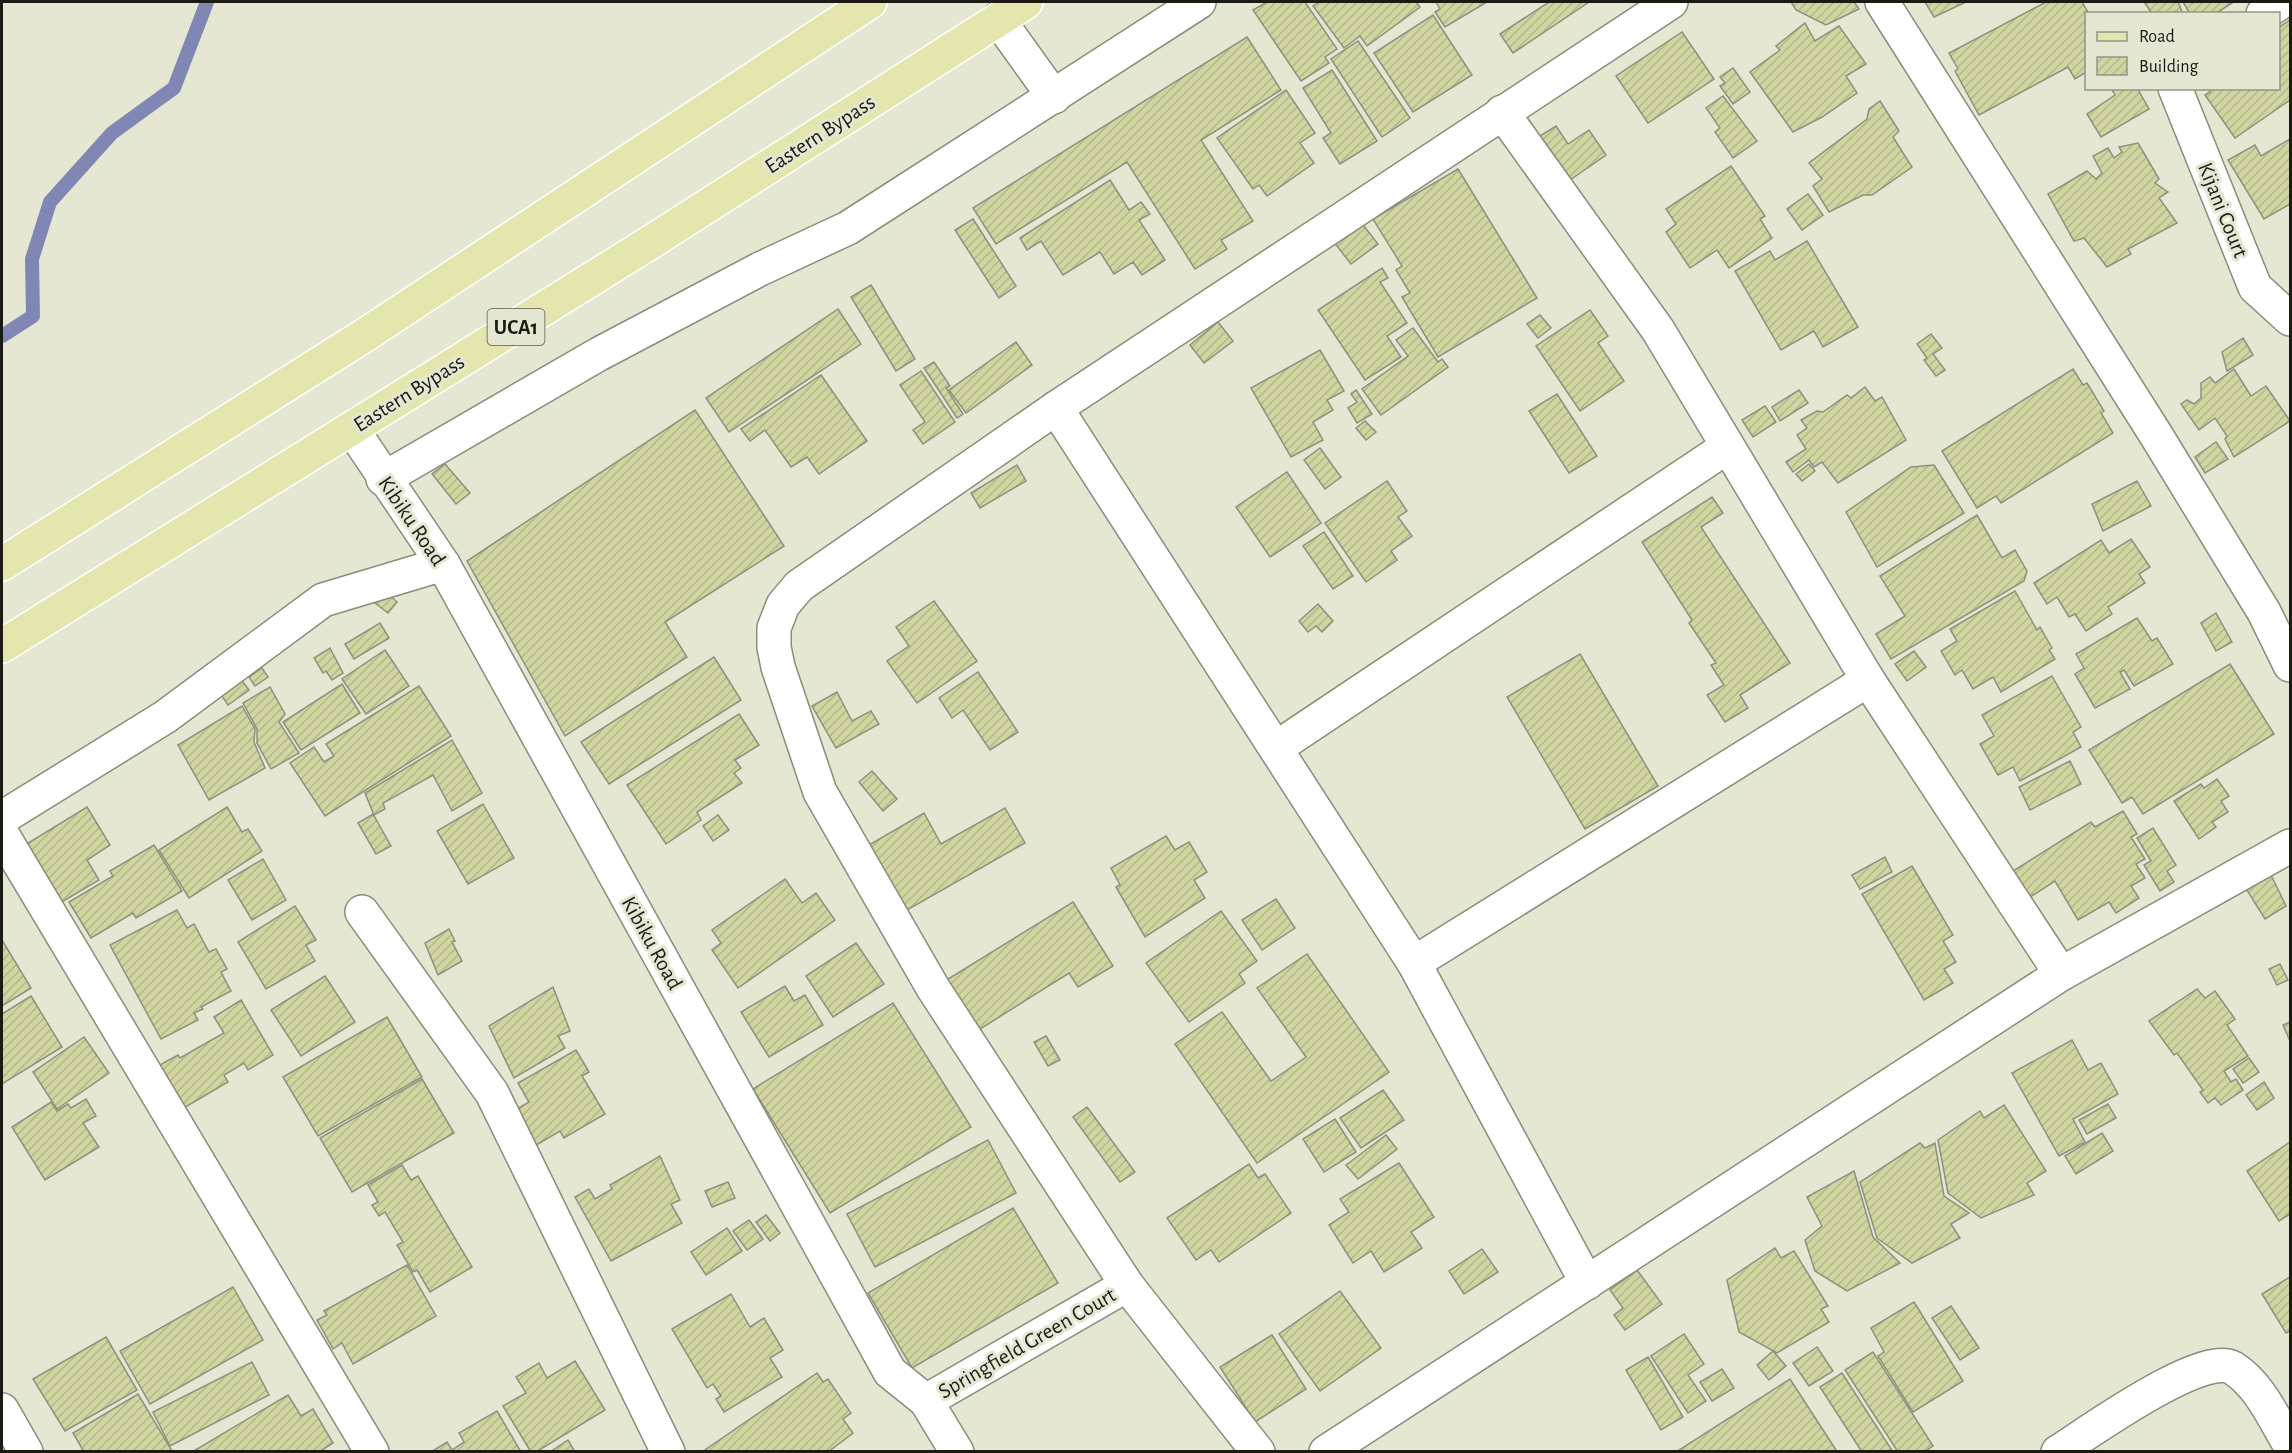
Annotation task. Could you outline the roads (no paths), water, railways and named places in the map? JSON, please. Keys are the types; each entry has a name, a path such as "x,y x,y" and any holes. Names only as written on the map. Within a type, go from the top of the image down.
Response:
{"main road":[{"path":"2,564 362,337 870,2"},
{"name":"Eastern Bypass","path":"2,646 661,236 1026,2"}],"street":[{"path":"383,479 599,354 760,269 848,228 1199,2"},
{"path":"1258,1452 1127,1285 933,988 820,792 778,667 774,647 774,628 783,605 799,586 1056,408 1671,2"},
{"path":"1882,2 2156,435 2264,612 2290,665"},
{"path":"2266,12 2281,2"},
{"path":"998,19 1054,97"},
{"name":"Kijani Court","path":"2176,90 2255,287 2290,319"},
{"path":"1502,112 1658,330 1868,680 2061,974"},
{"path":"1056,408 1414,963 1587,1283"},
{"name":"Kibiku Road","path":"352,429 383,479 443,564 890,1372 926,1401 957,1452"},
{"path":"1276,748 1727,447"},
{"path":"2,818 165,717 323,600 443,564"},
{"path":"1414,963 1868,680"},
{"path":"2,834 372,1452"},
{"path":"1326,1452 2061,974 2290,846"},
{"path":"362,912 492,1093 668,1452"},
{"name":"Springfield Green Court","path":"926,1401 1127,1285"},
{"path":"2058,1452 2181,1376 2207,1366 2231,1366 2253,1384 2290,1445"},
{"path":"2,1410 26,1452"}],"waterway":[{"path":"2,336 33,316 32,259 50,202 112,133 174,88 207,2"}]}
